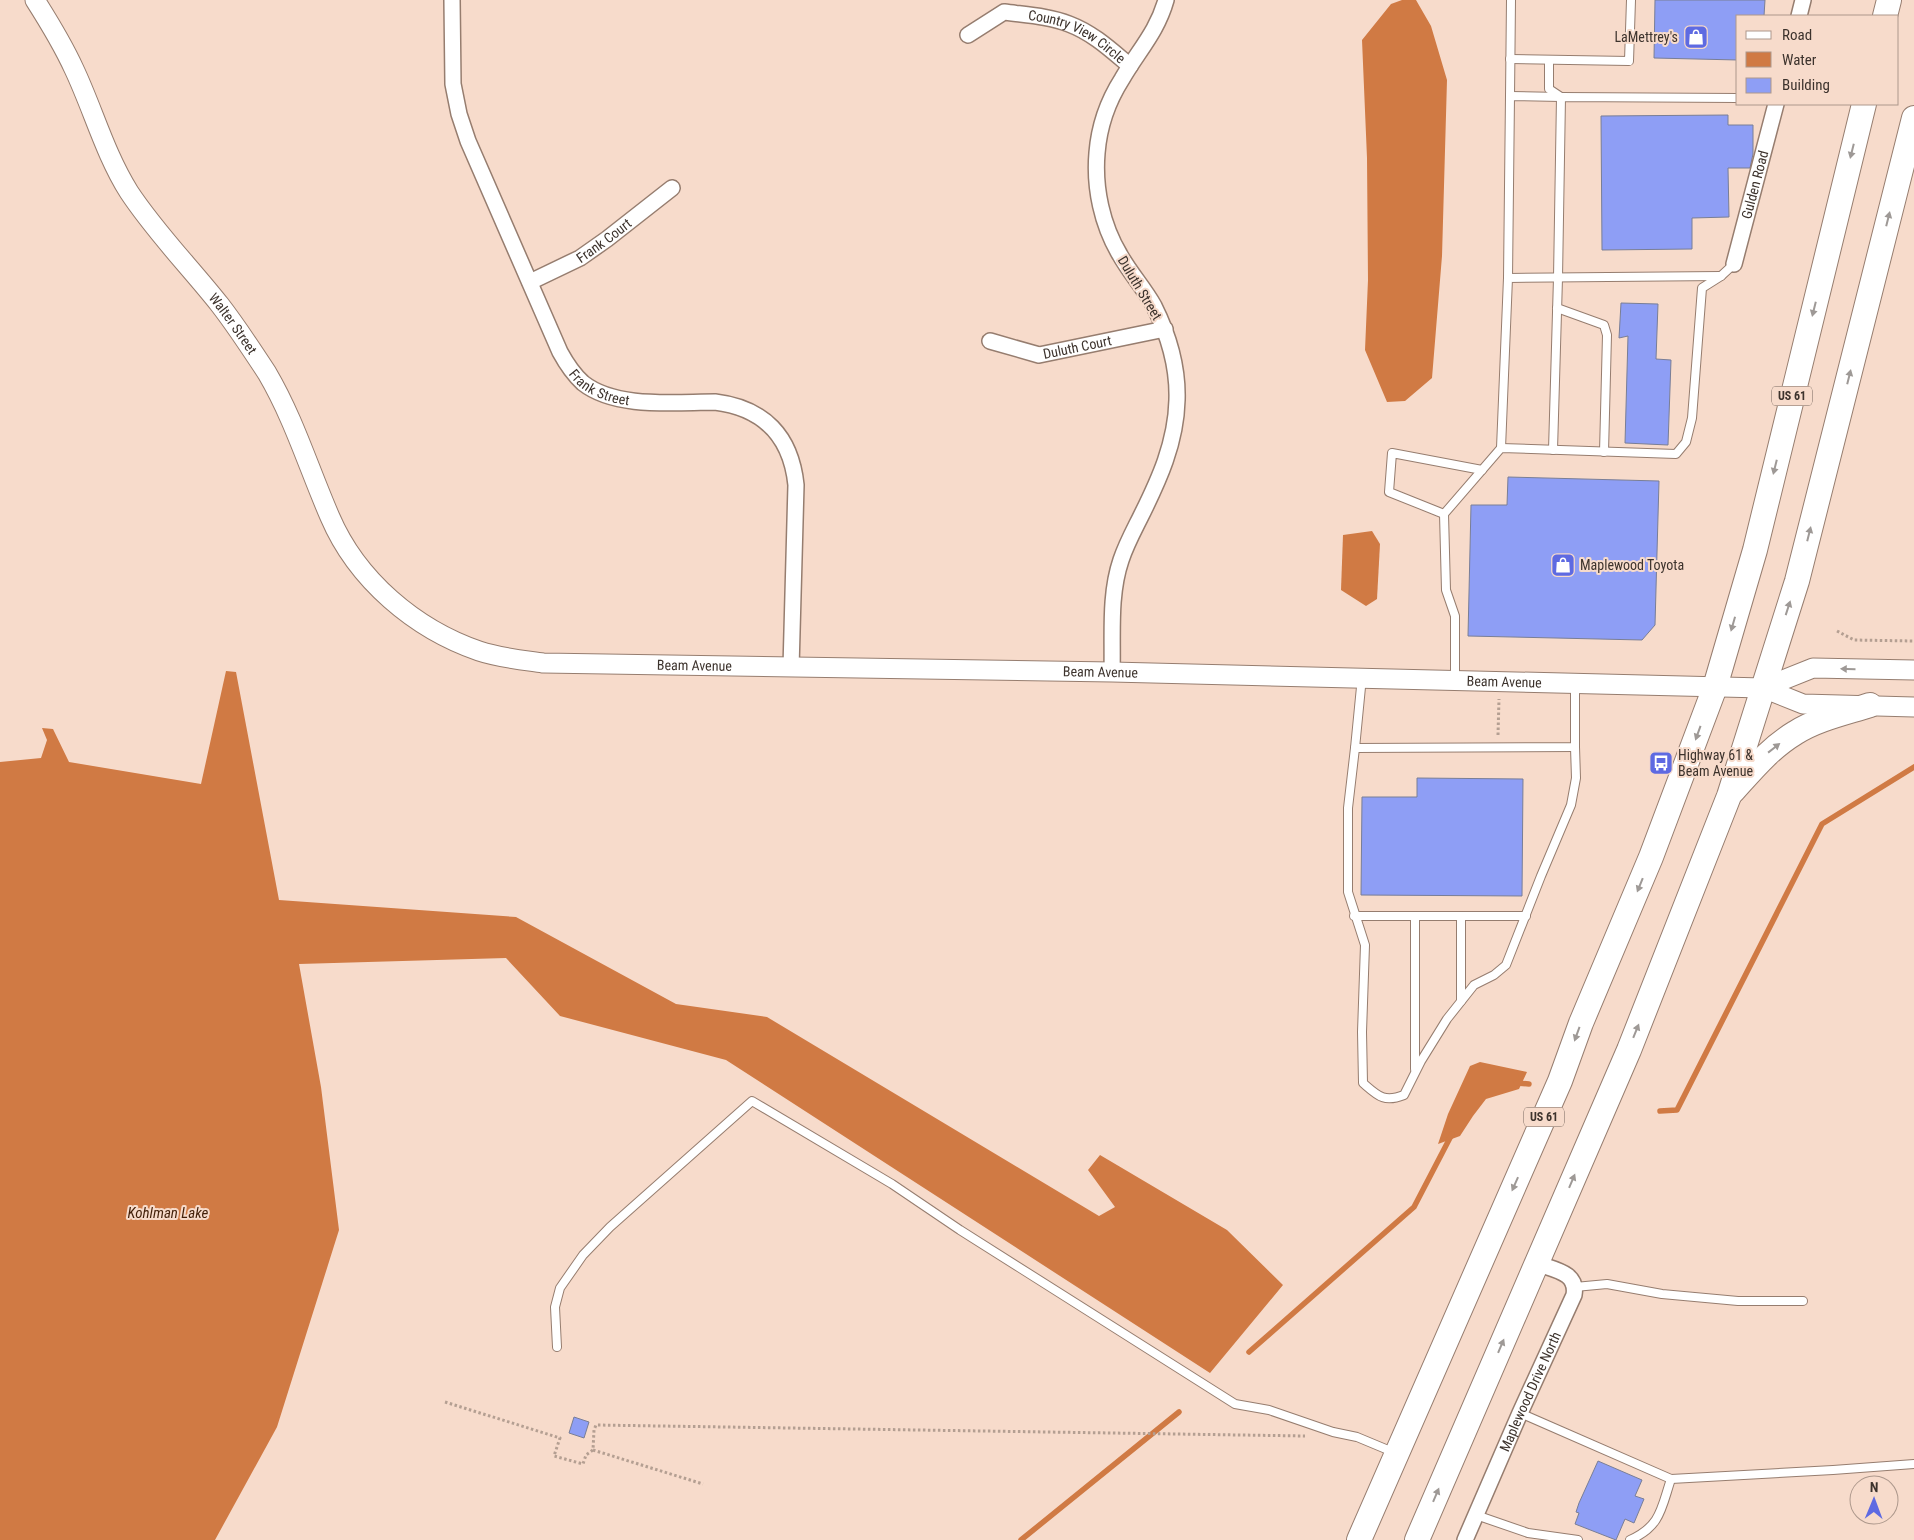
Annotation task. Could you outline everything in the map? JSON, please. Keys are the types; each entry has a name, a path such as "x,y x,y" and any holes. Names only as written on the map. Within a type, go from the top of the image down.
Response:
{"main road":[{"path":"1885,15 1889,0"},
{"name":"US 61","path":"1359,1540 1560,1081 1581,1022 1651,857 1715,687 1755,550 1864,105"},
{"path":"1417,1540 1629,1050 1729,796 1797,582 1914,118"},
{"path":"1729,796 1769,752 1795,732 1819,721 1870,705"}],"street":[{"name":"Walter Street","path":"35,0 53,28 75,69 110,156 128,191 154,229 219,304 247,341 274,386 297,433 330,520 346,548 366,575 389,598 414,619 442,635"},
{"name":"Frank Street","path":"452,0 453,84 459,114 468,141 560,352 569,368 598,393 617,399 728,404 746,409 761,418 775,430 786,447 794,466 796,485 791,668"},
{"name":"Duluth Street","path":"1112,672 1113,604 1116,578 1121,558 1168,458 1174,432 1177,400 1175,367 1165,329 1153,305 1120,255 1108,231 1100,206 1097,154 1101,128 1109,103 1130,66 1151,36 1166,0"},
{"path":"1798,15 1803,0"},
{"name":"Country View Circle","path":"968,36 1004,12 1046,18 1068,23 1086,32 1130,66"},
{"name":"Gulden Road","path":"1734,264 1776,105"},
{"name":"Frank Court","path":"530,282 580,258 672,188"},
{"name":"Duluth Court","path":"990,341 1039,355 1165,329"},
{"name":"Beam Avenue","path":"442,635 479,651 511,659 543,663 1112,672 1575,685 1763,688 1803,704 1914,707"},
{"name":"Beam Avenue","path":"1763,688 1813,668 1914,670"},
{"path":"1536,1263 1565,1274 1572,1279 1575,1286"},
{"name":"Maplewood Drive North","path":"1465,1540 1520,1413 1570,1306 1575,1286"}],"lane":[{"path":"1455,681 1455,616 1446,590 1444,514 1500,448 1508,278 1511,0"},
{"path":"1510,59 1629,61 1631,0"},
{"path":"1549,60 1549,89 1561,97"},
{"path":"1510,96 1736,98"},
{"path":"1553,450 1561,97"},
{"path":"1500,448 1676,454 1686,442 1692,418 1702,288 1734,264"},
{"path":"1508,278 1720,276"},
{"path":"1557,308 1604,325 1607,335 1604,452"},
{"path":"1444,514 1389,492 1392,453 1482,470"},
{"path":"1365,679 1361,688 1348,808 1348,892 1354,916 1365,945 1362,1032 1363,1082 1380,1098 1395,1098 1404,1095 1447,1019 1461,1001 1474,985 1494,976 1506,965 1572,805 1576,778 1575,685"},
{"path":"1355,748 1575,747"},
{"path":"1354,916 1526,916"},
{"path":"1415,916 1416,1072"},
{"path":"1461,916 1461,1001"},
{"path":"557,1347 555,1307 560,1288 583,1255 610,1227 752,1101 892,1184 960,1230 1235,1404 1269,1410 1333,1432 1357,1437 1397,1453"},
{"path":"1575,1286 1607,1284 1662,1294 1738,1301 1803,1301"},
{"path":"1520,1413 1671,1478 1914,1464"},
{"path":"1630,1540 1644,1534 1658,1519 1671,1478"},
{"path":"1476,1515 1528,1533 1578,1540"}],"path":[{"path":"1837,631 1854,640 1914,641"},
{"path":"1498,747 1499,696"},
{"path":"445,1402 560,1438 554,1456 583,1464 586,1455 593,1450"},
{"path":"593,1450 596,1425 1310,1437"},
{"path":"593,1450 703,1484"}],"water":[{"path":"1402,0 1416,0 1431,26 1447,80 1442,256 1432,378 1405,401 1387,402 1365,350 1368,280 1367,158 1362,40 1391,4"},
{"path":"1372,531 1380,544 1377,599 1366,606 1341,590 1343,535"},
{"name":"Kohlman Lake","path":"226,671 236,672 279,900 516,917 676,1004 767,1017 1099,1216 1115,1207 1088,1170 1100,1155 1227,1230 1283,1285 1210,1373 726,1060 560,1016 506,958 299,964 321,1087 339,1230 277,1427 215,1540 0,1540 0,762 41,758 47,740 42,728 53,729 69,762 201,784"},
{"path":"1480,1062 1527,1072 1519,1089 1486,1099 1460,1136 1438,1144 1448,1114 1470,1066"}],"building":[{"name":"LaMettrey's","path":"1655,0 1765,0 1764,15 1736,15 1736,60 1654,58"},
{"path":"1728,115 1728,125 1753,125 1753,154 1750,168 1728,168 1729,217 1692,218 1692,249 1602,250 1601,116"},
{"path":"1621,303 1658,304 1656,359 1671,360 1668,445 1625,443 1628,336 1619,338"},
{"name":"Maplewood Toyota","path":"1508,477 1659,481 1655,625 1642,640 1468,636 1471,505 1507,505"},
{"path":"1417,778 1523,779 1522,896 1361,895 1362,797 1417,797"},
{"path":"574,1417 589,1422 584,1438 569,1433"},
{"path":"1598,1461 1642,1480 1635,1496 1644,1499 1634,1523 1625,1519 1616,1540 1575,1524 1579,1513 1576,1512 1579,1503"}],"waterway":[{"path":"1660,1111 1677,1110 1822,824 1914,767"},
{"path":"1516,1083 1529,1084"},
{"path":"1249,1352 1414,1207 1452,1134"},
{"path":"1021,1540 1179,1412"}],"place":[{"name":"LaMettrey's","path":"1696,37"},
{"name":"Maplewood Toyota","path":"1563,565"},
{"name":"Highway 61 & Beam Avenue","path":"1661,763"}]}
